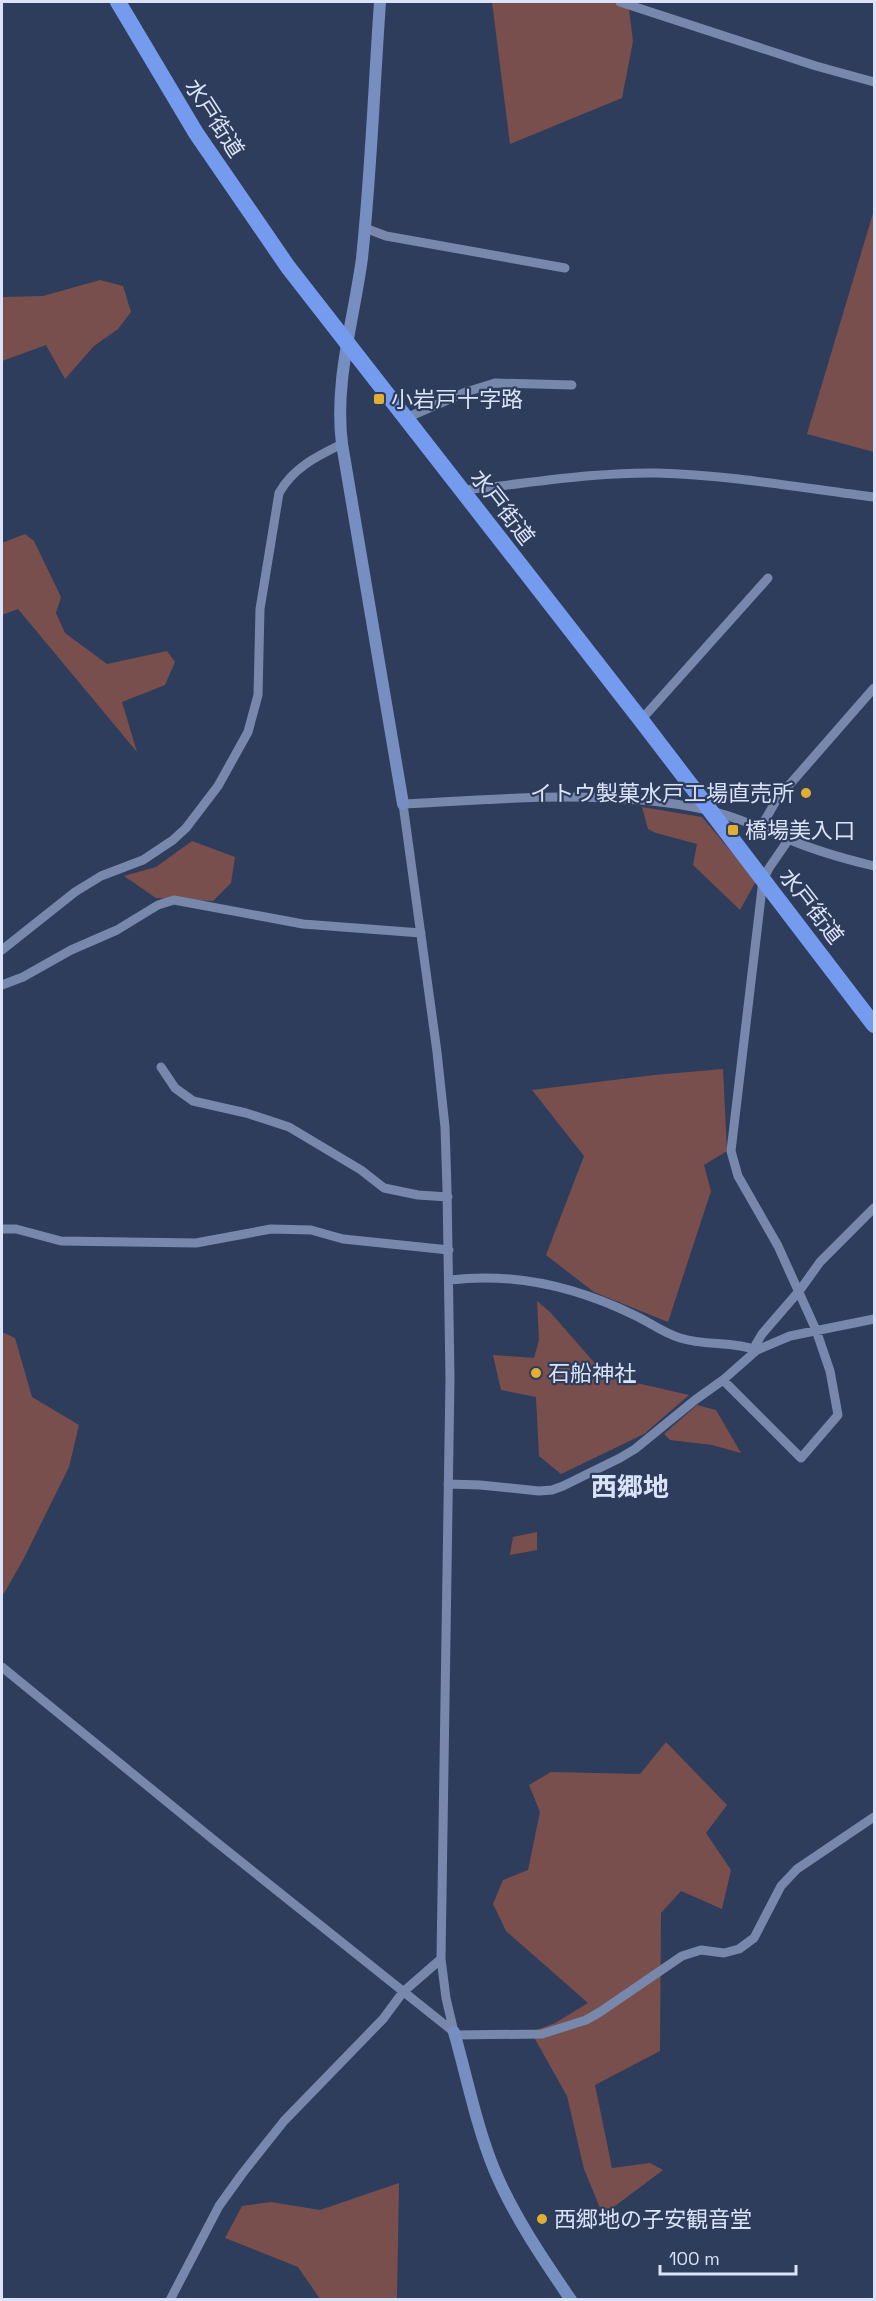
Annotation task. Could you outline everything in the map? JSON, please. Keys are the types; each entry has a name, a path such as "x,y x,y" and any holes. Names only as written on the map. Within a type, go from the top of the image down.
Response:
{"highway":[{"name":"水戸街道","path":"118,2 196,133 288,267 874,1025"}],"street":[{"path":"380,2 365,228 339,408 342,444 403,804 445,1126 450,1280 441,1959 446,1998 455,2034 494,2170 527,2232 571,2300"},
{"path":"620,2 816,66 874,82"},
{"path":"365,228 386,236 565,268"},
{"path":"406,418 466,392 495,383 572,385"},
{"path":"2,950 75,892 101,876 143,860 173,840 192,821 218,786 248,732 258,695 260,609 279,493 286,481 297,470 342,444"},
{"path":"462,490 656,473 729,479 874,497"},
{"path":"640,720 768,578"},
{"path":"761,827 777,799 874,688"},
{"path":"403,804 525,797 652,801 710,811 761,827 844,859 874,867"},
{"path":"723,1380 801,1458 838,1415 830,1371 800,1290 738,1176 731,1151 763,880 789,839"},
{"path":"2,985 23,977 71,950 117,930 158,905 174,900 303,924 421,933"},
{"path":"161,1067 175,1088 193,1101 246,1113 289,1127 352,1164 384,1188 417,1195 448,1197"},
{"path":"757,1350 756,1344 762,1334 800,1290 820,1262 874,1208"},
{"path":"2,1229 16,1228 61,1241 196,1243 271,1229 311,1230 343,1239 449,1250"},
{"path":"450,1280 538,1281 558,1286 634,1315 660,1331 682,1339 757,1350"},
{"path":"448,1484 552,1490 621,1458 635,1449 723,1380 757,1350 790,1336 874,1319"},
{"path":"2,1667 455,2034 534,2035 553,2031 586,2020 600,2012 682,1956 701,1950 724,1953 739,1949 754,1938 781,1886 797,1869 874,1817"},
{"path":"170,2300 219,2206 284,2121 383,2019 403,1992 441,1959"}],"shaded area":[{"path":"492,2 628,2 633,41 622,98 510,144"},
{"path":"874,210 874,452 807,434"},
{"path":"100,280 123,286 131,312 118,329 94,346 65,379 46,345 2,361 2,297 43,296"},
{"path":"25,534 34,541 61,597 56,613 65,633 107,664 167,651 175,662 165,685 122,702 137,752 18,609 2,615 2,543"},
{"path":"642,807 702,817 756,881 740,910 693,865 697,844 648,829"},
{"path":"192,841 235,857 231,883 213,901 156,898 124,876 156,867"},
{"path":"723,1069 727,1151 704,1165 711,1191 668,1322 594,1292 546,1255 584,1156 532,1090"},
{"path":"537,1301 550,1312 606,1376 689,1395 644,1434 561,1474 539,1456 536,1397 501,1390 493,1355 534,1358 539,1340"},
{"path":"2,1332 15,1338 32,1397 79,1425 69,1467 2,1597"},
{"path":"697,1405 716,1410 741,1453 712,1445 670,1440 664,1434"},
{"path":"537,1532 537,1550 510,1555 513,1537"},
{"path":"666,1742 727,1805 706,1833 731,1870 722,1909 681,1891 661,1913 660,2051 595,2085 612,2168 650,2163 663,2170 603,2215 584,2169 567,2096 531,2032 555,2023 588,2003 506,1931 493,1904 503,1880 528,1870 540,1812 529,1785 551,1772 640,1774"},
{"path":"399,2183 397,2299 320,2299 298,2267 225,2238 242,2206 271,2202 320,2210"}],"place":[{"name":"小岩戸十字路","path":"379,399"},
{"name":"イトウ製菓水戸工場直売所","path":"806,793"},
{"name":"橋場美入口","path":"733,830"},
{"name":"石船神社","path":"536,1373"},
{"name":"西郷地の子安観音堂","path":"542,2219"}],"district":[{"name":"西郷地","path":"630,1487"}]}
